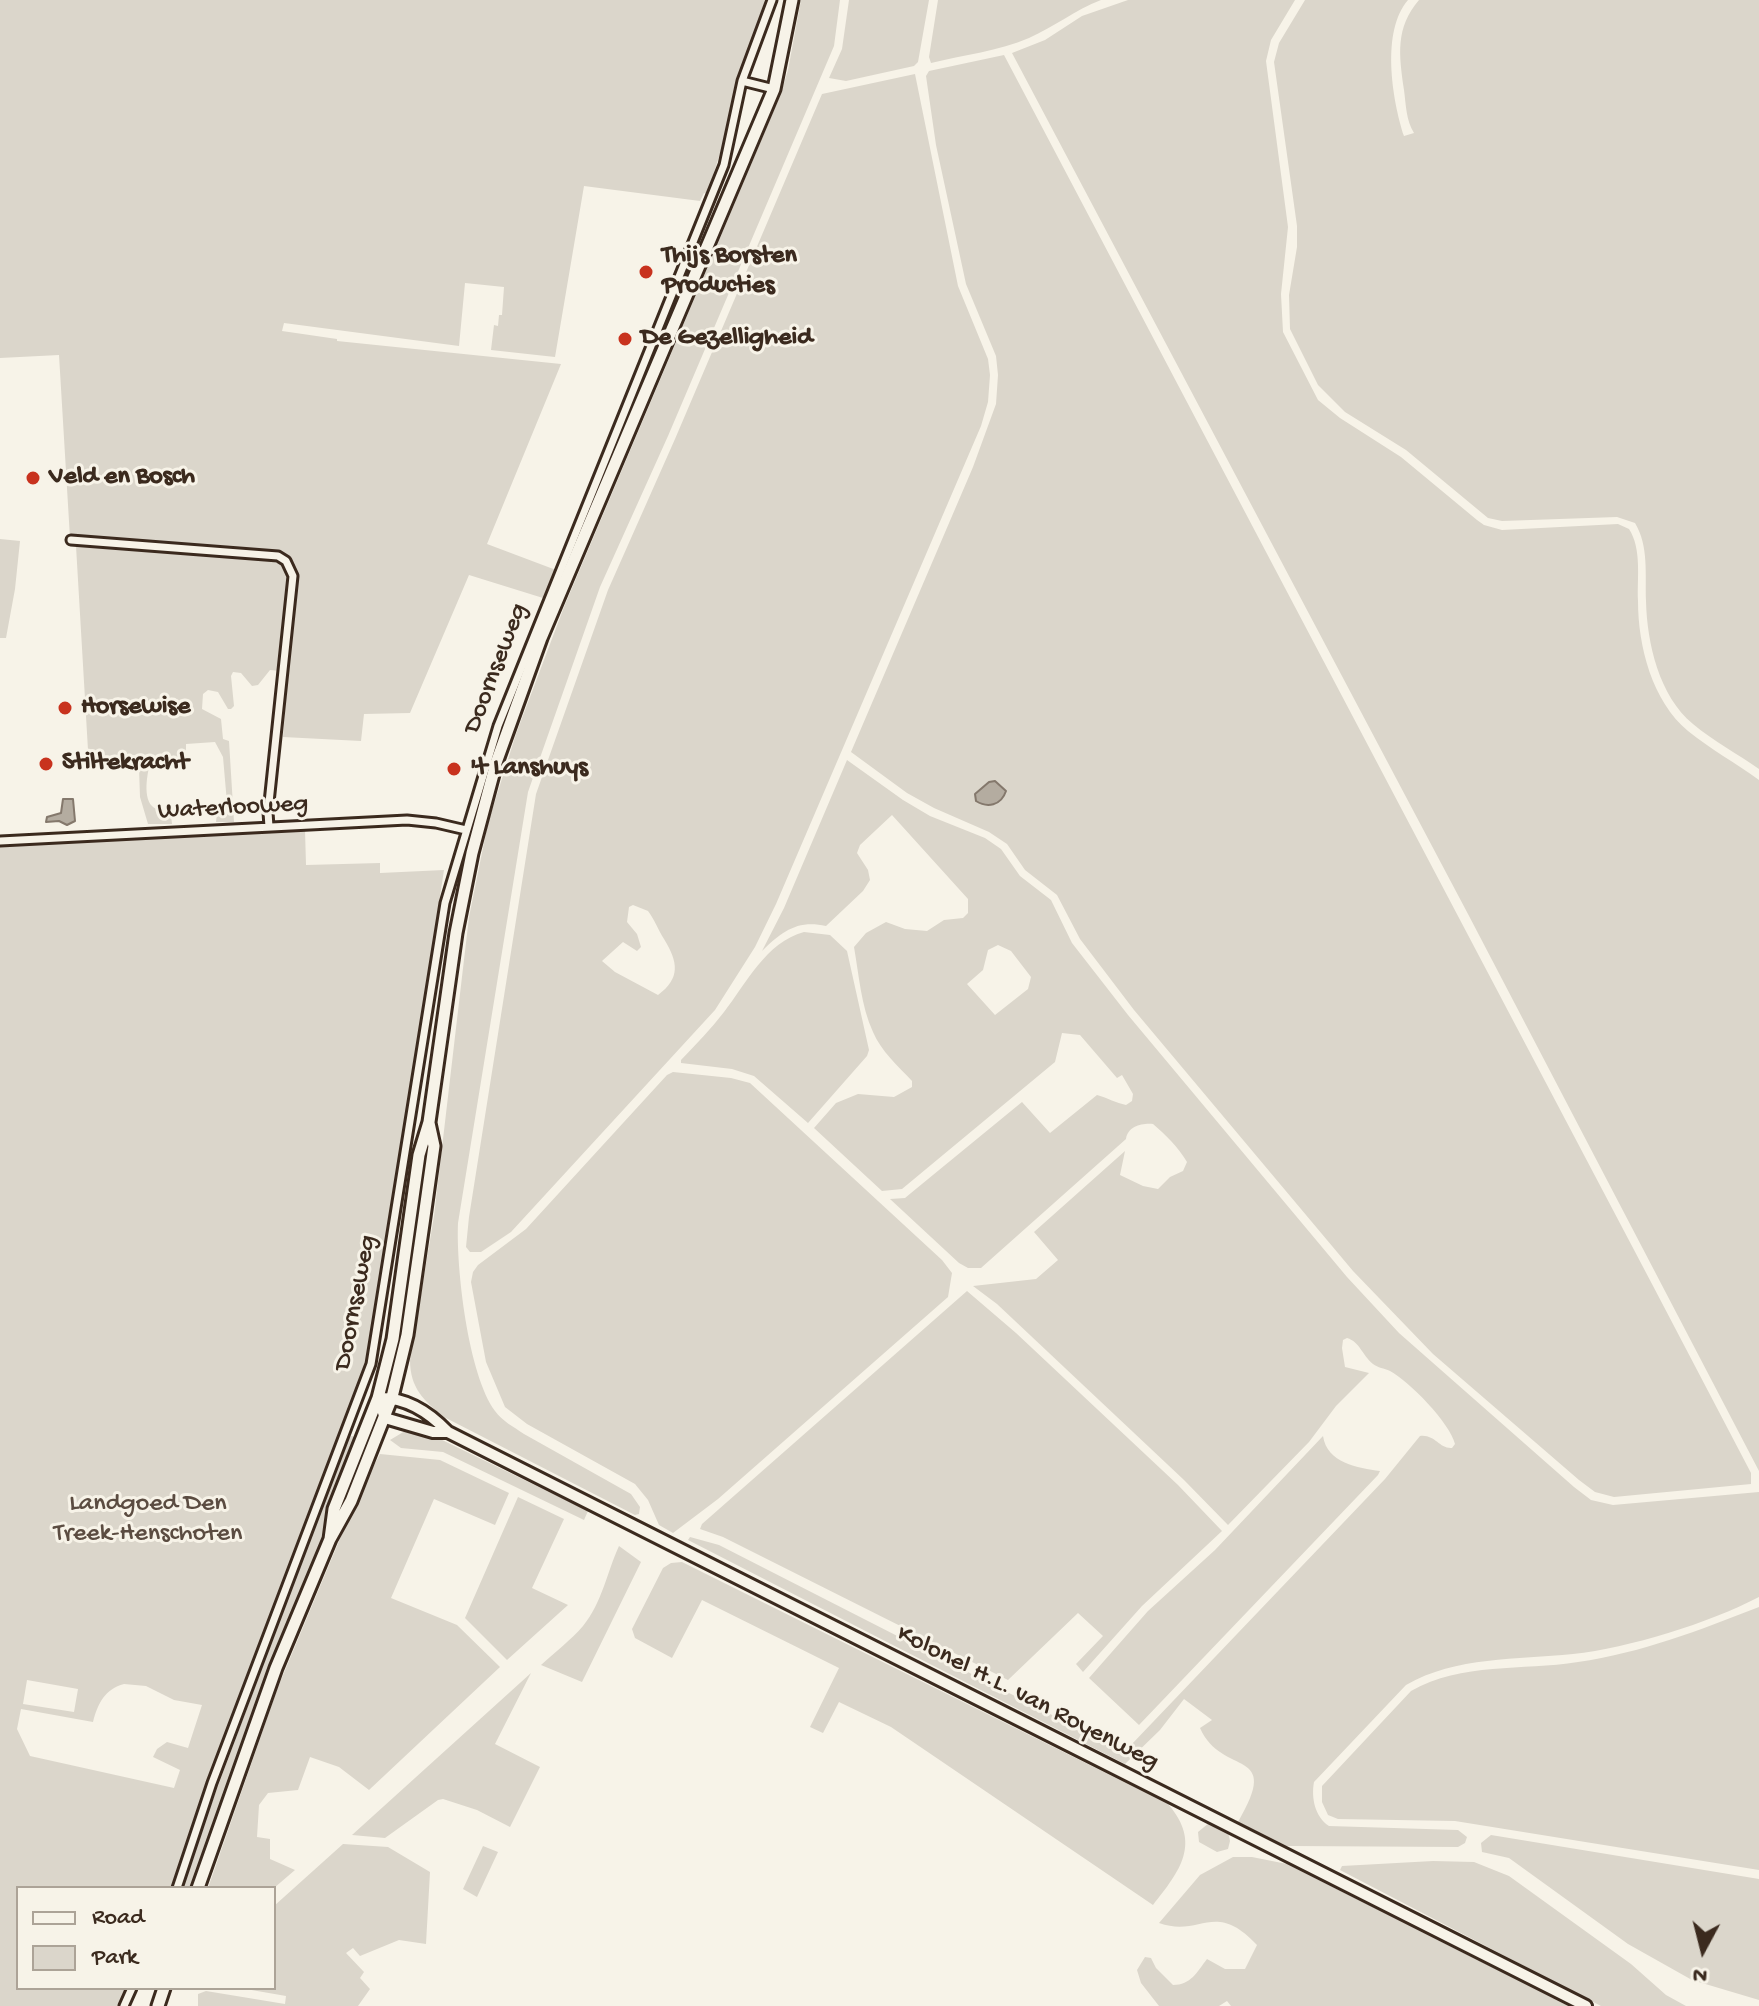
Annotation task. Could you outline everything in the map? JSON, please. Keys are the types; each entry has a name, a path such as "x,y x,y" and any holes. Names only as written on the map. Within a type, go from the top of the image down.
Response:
{"main road":[{"name":"Doornseweg","path":"330,1539 334,1509 378,1398 393,1339 419,1155 429,1122 456,933 472,853 496,763 541,638 774,89 792,0"},
{"name":"Doornseweg","path":"199,1886 276,1668 330,1539 351,1501 392,1397 407,1335 434,1146 429,1122"}],"street":[{"name":"Doornseweg","path":"178,1886 267,1637 371,1364 440,930 453,870 498,726 724,165 742,81 772,0"},
{"path":"742,81 774,89"},
{"path":"71,540 278,556 286,561 293,576 268,812 269,827"},
{"name":"Waterlooweg","path":"0,841 416,820 466,830"},
{"name":"Doornseweg","path":"362,1392 378,1398"},
{"name":"Kolonel H.L. van Royenweg","path":"378,1398 392,1397 416,1406 448,1432 1586,2006"},
{"path":"378,1398 385,1418"},
{"name":"Kolonel H.L. van Royenweg","path":"385,1418 433,1432 448,1432"}],"green space":[{"path":"0,0 765,0 707,194 704,193 700,201 584,186 555,357 491,350 494,325 498,326 499,315 502,315 504,287 465,283 459,346 284,323 282,331 337,341 561,364 487,544 556,570 548,588 553,590 548,602 469,575 410,713 364,714 361,741 283,737 296,570 285,557 257,550 70,538 59,355 0,358"},
{"path":"801,0 840,0 834,46 668,436 600,587 528,792 458,1223 459,1266 471,1347 486,1394 495,1411 524,1434 631,1494 640,1507 639,1514 635,1515 444,1417 415,1386 410,1360 434,1216 469,917 488,823 516,734 564,607 780,96"},
{"path":"849,0 929,0 918,62 914,66 846,81 829,78 842,49"},
{"path":"938,0 1101,0 1017,42 931,63 929,57"},
{"path":"1128,0 1295,0 1271,40 1266,61 1288,227 1281,294 1283,332 1318,400 1401,457 1484,525 1502,530 1618,524 1629,529 1636,545 1644,654 1656,689 1688,731 1759,780 1759,1471 1012,53 1045,40 1082,16"},
{"path":"1305,0 1408,0 1394,29 1391,66 1404,136 1414,133 1409,123 1401,65 1402,32 1419,0 1759,0 1759,769 1693,724 1671,699 1663,684 1649,634 1644,551 1635,523 1617,517 1502,521 1488,518 1406,450 1345,412 1318,385 1290,329 1289,295 1297,247 1297,226 1274,62 1279,43"},
{"path":"1004,55 1751,1473 1751,1484 1614,1497 1595,1492 1579,1480 1433,1354 1353,1271 1134,1010 1080,939 1057,895 1025,870 1007,844 989,832 907,793 851,752 973,467 996,404 996,356 966,284 936,145 926,76 929,71"},
{"path":"915,74 958,286 988,359 988,402 981,426 755,947 715,1010 511,1232 481,1252 470,1252 466,1247 469,1217 536,794 608,590 822,94","holes":["633,905 648,911 669,947 675,969 671,982 658,995 615,972 602,961 623,942 637,951 641,947 637,934 627,922 629,907"]},
{"path":"0,539 20,541 6,638 0,638"},
{"path":"76,546 276,561 287,566 289,578 281,671 270,670 258,685 252,686 241,673 233,672 234,706 231,709 218,692 208,690 203,694 202,709 221,719 223,739 229,741 234,822 216,822 218,804 227,803 223,757 215,742 186,744 182,771 165,757 152,758 147,796 154,807 171,815 172,824 148,824 140,797 139,768 103,770 89,767"},
{"path":"847,760 930,816 985,838 1001,849 1020,876 1051,900 1072,943 1128,1015 1347,1277 1399,1333 1574,1487 1591,1500 1613,1505 1759,1492 1759,1597 1717,1616 1643,1640 1573,1654 1466,1664 1406,1685 1314,1782 1315,1807 1320,1818 1329,1826 1458,1830 1467,1837 1465,1843 1458,1847 1285,1846 1238,1822 1250,1798 1254,1782 1252,1772 1210,1743 1200,1728 1212,1720 1184,1699 1160,1730 1125,1764 688,1540 690,1537 719,1545 1119,1747 1131,1745 1385,1479 1420,1436 1430,1437 1448,1448 1455,1444 1445,1425 1418,1393 1398,1376 1373,1364 1355,1342 1347,1338 1343,1340 1342,1348 1345,1367 1369,1373 1336,1406 1309,1442 1228,1525 997,1304 973,1286 1036,1279 1058,1260 1034,1232 1125,1151 1120,1175 1158,1189 1170,1177 1183,1171 1187,1162 1153,1124 1136,1126 1126,1139 981,1268 968,1268 959,1263 890,1199 905,1198 1022,1102 1050,1133 1097,1095 1126,1105 1132,1101 1133,1094 1122,1075 1117,1078 1080,1035 1062,1033 1055,1062 902,1189 882,1191 814,1128 836,1103 858,1094 894,1097 912,1087 912,1081 885,1052 873,1032 863,1001 854,947 866,933 886,922 905,929 927,931 944,920 963,918 968,913 968,899 892,815 860,845 857,853 868,870 870,880 863,891 826,926 807,925 791,929 762,951 784,908","holes":["998,945 1011,951 1031,977 1028,989 995,1015 967,984 983,970 988,950"]},
{"name":"Landgoed Den Treek-Henschoten","path":"305,830 306,865 380,863 380,873 444,870 370,1353 218,1758 174,1886 16,1886 16,1990 127,1990 121,2006 0,2006 0,845","holes":["27,1680 78,1689 74,1712 23,1704","124,1684 146,1686 174,1700 202,1705 188,1748 167,1742 157,1749 153,1757 180,1770 174,1788 30,1756 17,1729 21,1709 93,1722 103,1698 112,1689"]},
{"path":"804,932 830,935 847,951 869,1050 808,1123 754,1076 732,1069 681,1063 768,954 791,937"},
{"path":"673,1072 750,1083 942,1260 952,1273 948,1297 718,1499 673,1533 659,1525 648,1500 635,1484 527,1424 505,1407 486,1362 471,1282 478,1265 526,1229"},
{"path":"967,1291 1178,1485 1222,1531 1142,1606 1083,1672 1076,1664 1103,1636 1078,1613 1008,1680 723,1537 700,1529 702,1524"},
{"path":"405,1431 434,1436 588,1511 584,1520 443,1452 401,1448 390,1440"},
{"path":"1323,1436 1330,1452 1337,1458 1353,1466 1380,1471 1378,1475 1139,1725 1089,1678 1148,1611 1215,1550"},
{"path":"348,1437 358,1439 196,1886 181,1886"},
{"path":"380,1454 440,1460 509,1493 495,1525 434,1499 391,1598 457,1625 500,1667 369,1790 339,1767 310,1757 298,1790 268,1793 259,1805 257,1837 270,1839 270,1859 295,1870 276,1886 209,1886 278,1687 357,1498"},
{"path":"518,1497 564,1519 532,1588 568,1605 507,1660 465,1618"},
{"path":"619,1546 641,1562 582,1682 541,1665 590,1617"},
{"path":"682,1562 1168,1804 1184,1831 1185,1844 1179,1868 1172,1880 1153,1905 891,1727 839,1702 823,1733 810,1727 839,1668 702,1600 672,1658 635,1638 632,1629 663,1568"},
{"path":"1759,1607 1759,1870 1455,1821 1338,1819 1328,1815 1322,1802 1322,1786 1411,1691 1471,1671 1557,1665 1625,1653"},
{"path":"531,1673 495,1744 540,1767 510,1827 477,1810 443,1799 385,1838 352,1835"},
{"path":"1209,1823 1228,1832 1228,1849 1217,1852 1199,1842 1198,1832"},
{"path":"1491,1835 1759,1879 1759,2000 1692,1980 1628,1944 1509,1858 1482,1852 1481,1843"},
{"path":"343,1844 388,1847 430,1872 426,1944 399,1940 360,1956 353,1948 346,1953 364,1972 360,1978 370,1989 358,2006 198,2006 198,1994 206,1991 285,2004 286,1996 252,1990 276,1990 276,1904"},
{"path":"483,1846 498,1852 477,1897 463,1889"},
{"path":"1233,1857 1252,1857 1287,1864 1569,2006 1231,2006 1227,2001 1219,2006 1159,2006 1141,1983 1137,1970 1145,1957 1151,1958 1156,1968 1173,1985 1193,1977 1207,1959 1225,1969 1245,1969 1257,1945 1229,1924 1208,1922 1174,1926 1159,1923 1200,1875"},
{"path":"1474,1862 1509,1876 1631,1964 1666,1995 1686,2006 1601,2006 1340,1870 1342,1866"}],"shaded area":[{"path":"995,781 1006,791 1001,800 989,805 976,801 975,794 989,782"},
{"path":"63,799 73,799 75,821 67,825 59,821 46,822 47,817 61,813"}],"place":[{"name":"Thijs Borsten Producties","path":"646,272"},
{"name":"De Gezelligheid","path":"625,339"},
{"name":"Veld en Bosch","path":"33,478"},
{"name":"Horsewise","path":"65,708"},
{"name":"Stiltekracht","path":"46,764"},
{"name":"'t Lanshuys","path":"454,769"}]}
